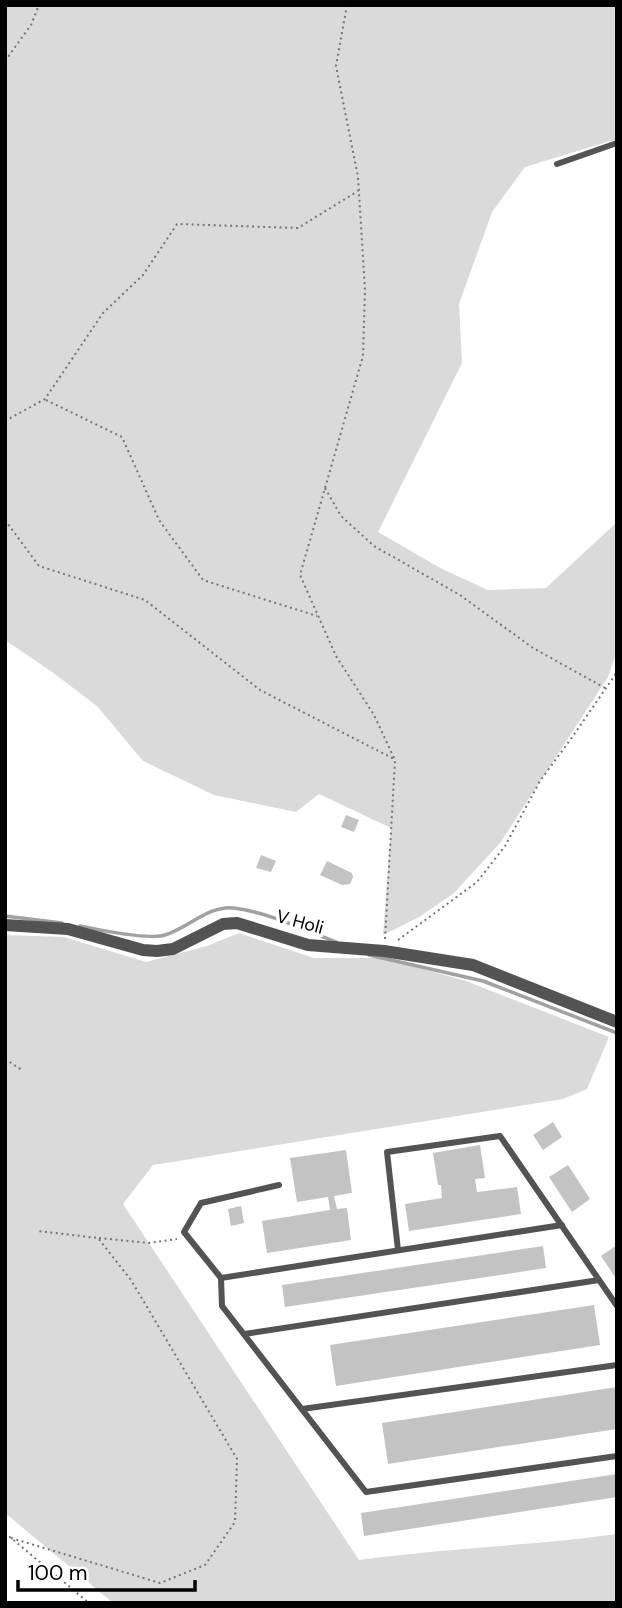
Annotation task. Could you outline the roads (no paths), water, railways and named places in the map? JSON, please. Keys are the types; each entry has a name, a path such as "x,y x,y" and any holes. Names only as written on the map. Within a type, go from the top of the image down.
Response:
{"street":[{"name":"V Holi","path":"5,925 68,929 143,950 158,951 173,949 223,924 237,923 308,945 384,950 473,965 617,1022"}],"lane":[{"path":"557,164 617,143"},
{"path":"398,1250 387,1152 500,1136 617,1306"},
{"path":"279,1185 201,1203 184,1232 220,1278 222,1306 366,1492 617,1456"},
{"path":"220,1278 562,1225"},
{"path":"244,1334 599,1280"},
{"path":"302,1409 617,1365"}],"waterway":[{"path":"80,926 123,934 157,936 174,932 207,913 234,908 273,917 336,942"},
{"path":"5,916 62,923"},
{"path":"369,955 483,981 617,1033"}]}
